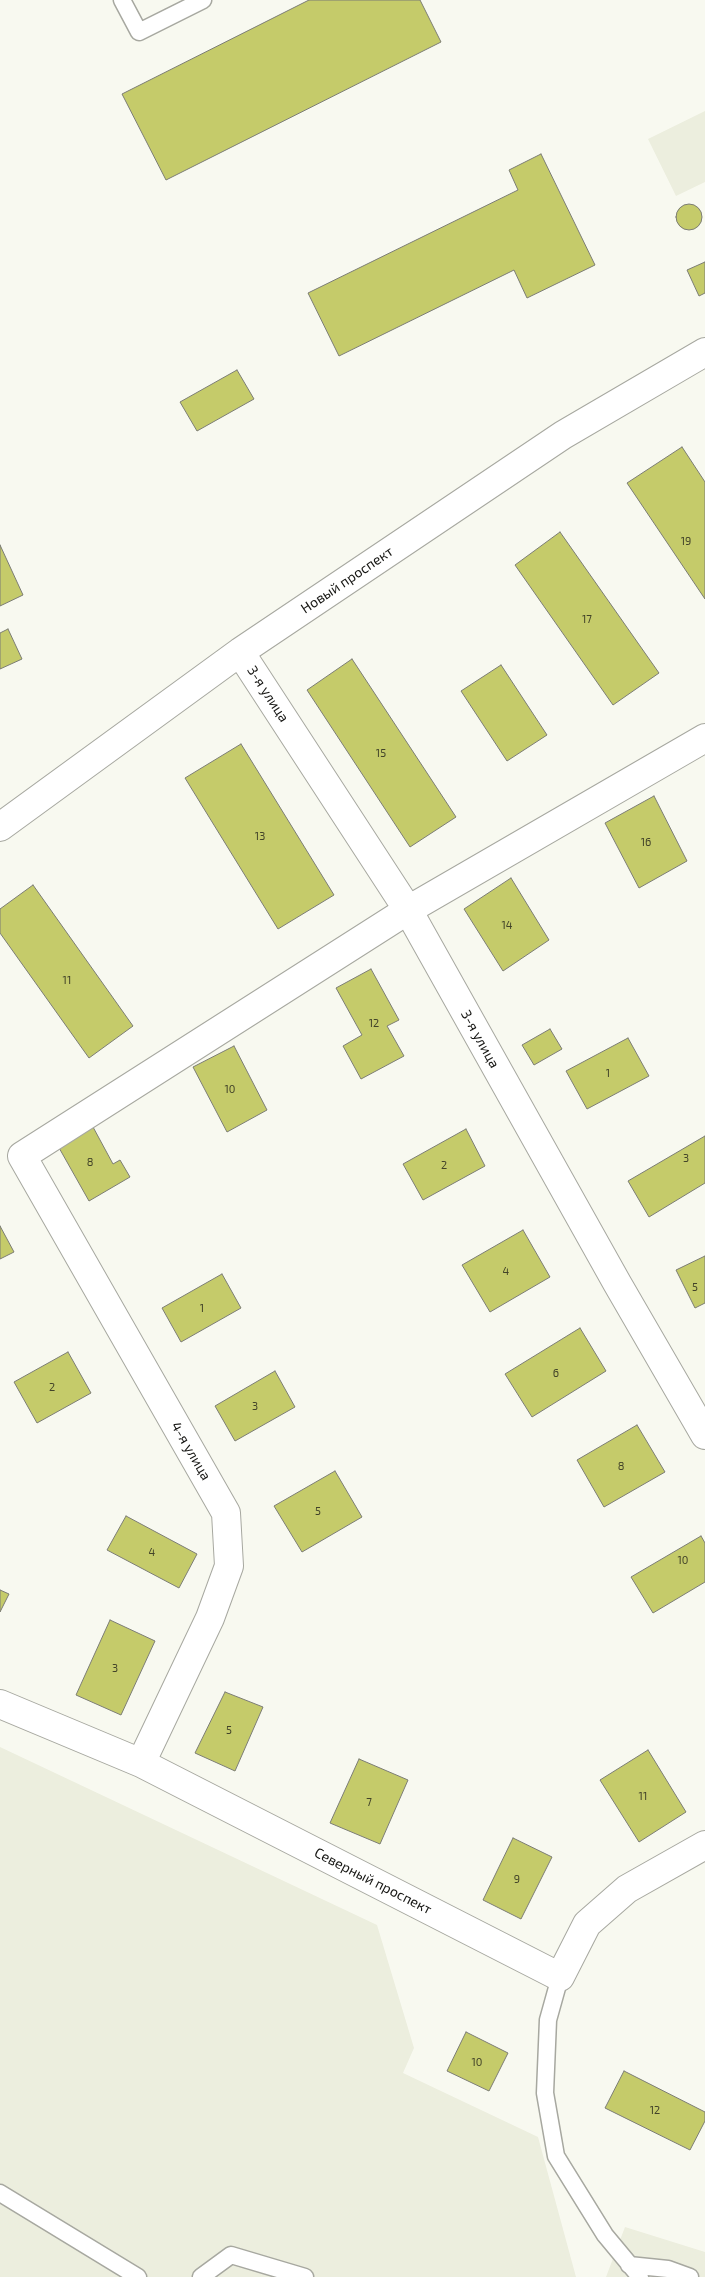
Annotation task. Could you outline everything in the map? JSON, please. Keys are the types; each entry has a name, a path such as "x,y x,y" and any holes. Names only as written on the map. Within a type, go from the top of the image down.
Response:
{"street":[{"name":"Новый проспект","path":"0,827 240,652 562,435 705,352"},
{"name":"3-я улица","path":"240,652 408,910 617,1283 705,1435"},
{"path":"408,910 705,738"},
{"name":"4-я улица","path":"141,1763 210,1618 229,1566 226,1512 22,1156 408,910"},
{"name":"Северный проспект","path":"0,1704 141,1763 560,1977"},
{"path":"560,1977 587,1924 627,1889 705,1845"}],"lane":[{"path":"122,0 139,32 203,0"},
{"path":"560,1977 548,2020 546,2093 556,2156 605,2235 640,2277"},
{"path":"0,2193 138,2277"},
{"path":"201,2277 231,2255 305,2277"},
{"path":"629,2265 668,2269 690,2277"}],"shaded area":[{"path":"705,111 705,182 676,196 648,139"},
{"path":"0,1747 377,1925 414,2048 403,2073 538,2137 576,2277 0,2277"},
{"path":"625,2227 705,2252 705,2277 606,2277"}],"building":[{"path":"309,0 420,0 441,42 166,180 122,94"},
{"path":"541,154 595,265 527,298 514,270 339,356 308,293 518,190 509,170"},
{"path":"689,204 699,207 702,217 699,227 689,230 679,227 676,217 679,207"},
{"path":"705,262 705,293 699,296 687,270"},
{"path":"237,370 254,399 197,431 180,402"},
{"path":"682,447 705,482 705,599 627,483"},
{"path":"560,532 659,673 613,705 515,565"},
{"path":"0,545 23,595 0,606"},
{"path":"8,629 22,659 0,669 0,633"},
{"path":"352,659 456,817 410,847 307,690"},
{"path":"501,665 547,735 507,761 461,691"},
{"path":"241,744 334,895 278,929 185,778"},
{"path":"654,796 687,861 639,888 605,823"},
{"path":"511,878 549,940 503,971 464,909"},
{"path":"33,885 133,1026 89,1058 0,933 0,909"},
{"path":"371,969 399,1020 387,1026 404,1056 361,1079 343,1046 362,1035 336,988"},
{"path":"550,1029 562,1049 534,1065 522,1045"},
{"path":"628,1038 649,1076 587,1109 566,1071"},
{"path":"234,1046 267,1110 227,1132 193,1067"},
{"path":"93,1127 113,1164 120,1160 130,1177 89,1201 58,1146"},
{"path":"466,1129 485,1166 423,1200 403,1164"},
{"path":"705,1136 705,1183 649,1217 628,1181"},
{"path":"0,1226 14,1252 0,1259"},
{"path":"523,1230 550,1277 490,1312 462,1265"},
{"path":"705,1256 705,1303 695,1308 676,1270"},
{"path":"222,1274 241,1308 181,1342 162,1308"},
{"path":"580,1328 606,1371 532,1417 505,1374"},
{"path":"68,1352 91,1393 37,1423 14,1382"},
{"path":"275,1371 295,1407 235,1441 215,1406"},
{"path":"637,1425 665,1472 604,1507 577,1460"},
{"path":"335,1471 362,1517 302,1552 274,1506"},
{"path":"126,1516 197,1554 179,1588 107,1550"},
{"path":"701,1536 705,1543 705,1582 653,1613 631,1577"},
{"path":"0,1590 9,1594 0,1612"},
{"path":"110,1620 155,1641 121,1715 76,1695"},
{"path":"225,1692 263,1707 235,1771 195,1753"},
{"path":"648,1750 686,1812 639,1842 600,1780"},
{"path":"359,1759 408,1780 380,1844 330,1823"},
{"path":"513,1838 552,1857 521,1919 483,1900"},
{"path":"466,2032 508,2053 489,2091 447,2071"},
{"path":"624,2071 705,2112 705,2121 690,2150 605,2108"}]}
